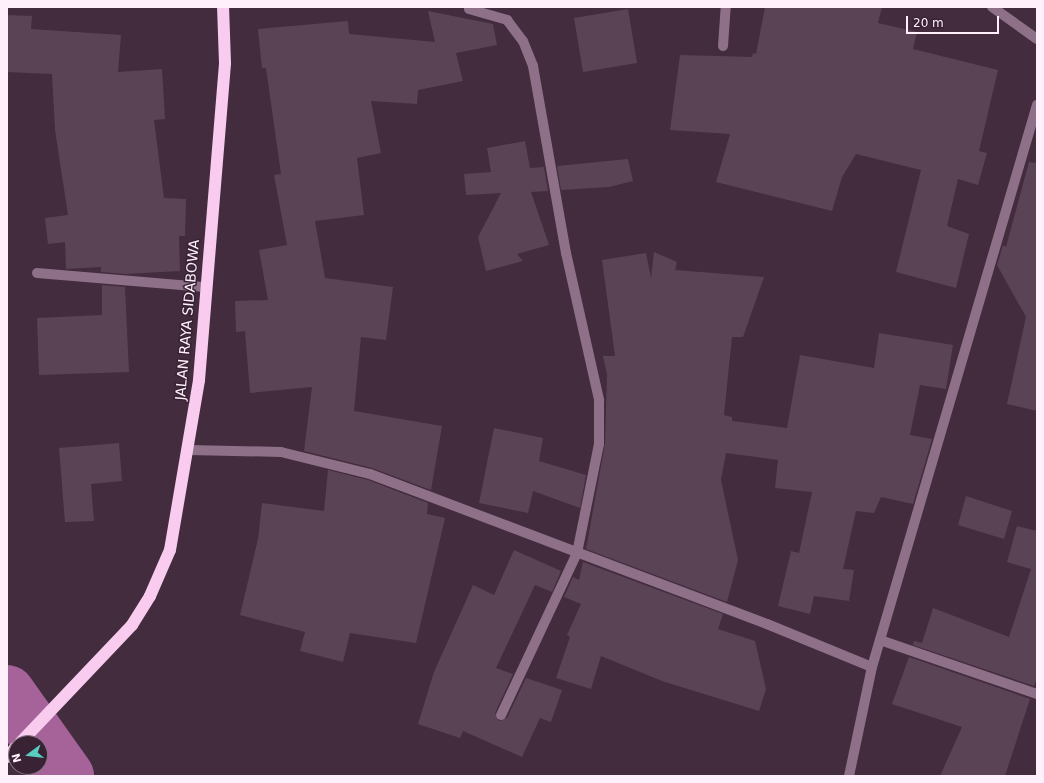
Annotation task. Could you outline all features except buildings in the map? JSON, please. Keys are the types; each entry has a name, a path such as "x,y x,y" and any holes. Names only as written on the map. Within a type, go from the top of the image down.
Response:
{"highway":[{"name":"JALAN RAYA SIDABOWA","path":"28,735 132,625 150,596 170,550 189,450 200,380 205,287 225,63 223,7"}],"street":[{"path":"723,46 726,7"},
{"path":"992,7 1037,39"},
{"path":"469,9 507,20 523,42 533,66 566,253 599,400 599,444 578,553 501,715"},
{"path":"849,776 872,668 1037,105"},
{"path":"37,273 205,287"},
{"path":"189,450 282,452 370,474 578,553 872,668"},
{"path":"880,640 1037,694"}],"waterway":[{"path":"7,693 66,776"}]}
